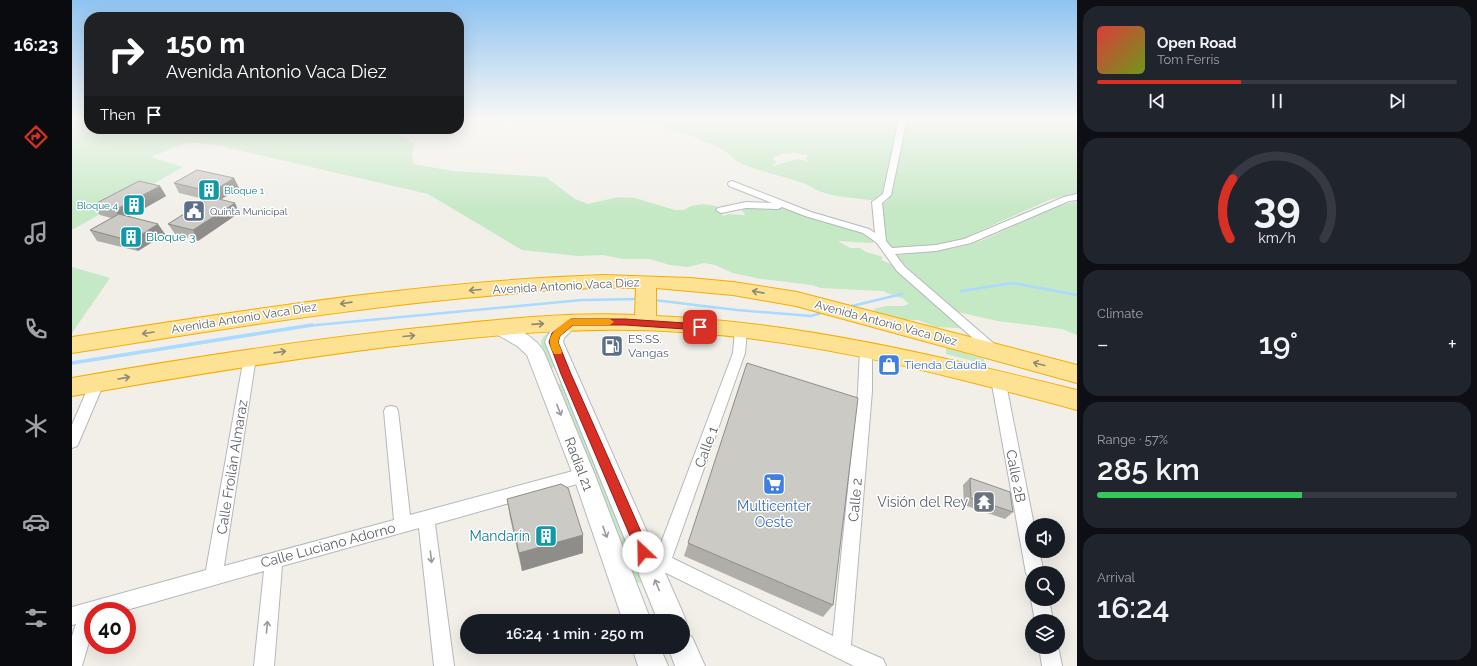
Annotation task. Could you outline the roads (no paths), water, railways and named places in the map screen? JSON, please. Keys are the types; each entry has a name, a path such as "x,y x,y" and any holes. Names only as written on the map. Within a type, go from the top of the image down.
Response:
{"highway":[{"name":"Avenida Antonio Vaca Diez","path":"72,345 264,314 352,302 522,286 586,282 646,285 697,285 750,290 797,299 1077,374"},
{"path":"645,317 646,285"},
{"path":"72,387 250,357 375,339 497,327 645,317 741,330 866,350 998,379 1077,400"}],"street":[{"path":"880,241 877,202 887,195 896,150"},
{"path":"732,184 808,214 866,231 880,241 901,269 998,353"},
{"path":"888,251 936,248 967,241 1067,198 1077,197"},
{"path":"721,210 746,205 787,206"},
{"name":"Radial 21","path":"571,322 556,335 554,342 556,376 584,475 634,614"},
{"name":"Radial 21","path":"497,327 523,341 556,376 653,557 670,614"},
{"name":"Calle 1","path":"653,557 739,353 741,330"},
{"name":"Calle 2","path":"841,650 865,391 866,350"},
{"name":"Calle Froilán Almaraz","path":"214,577 250,357"},
{"name":"Calle 2B","path":"998,379 1034,566"},
{"path":"72,442 97,383"},
{"path":"391,411 403,525"},
{"name":"Calle Luciano Adorno","path":"80,613 584,475"},
{"path":"426,519 444,666"},
{"path":"653,557 876,666"},
{"path":"264,666 274,560"},
{"path":"72,666 80,613"},
{"path":"649,654 653,666"},
{"path":"685,654 690,666"},
{"path":"1050,654 1052,666"}],"waterway":[{"path":"961,291 1013,283 1077,295"},
{"path":"848,307 902,294"},
{"path":"306,326 582,300 638,299"},
{"path":"654,300 737,310 811,316 825,312"},
{"path":"72,363 312,325"}],"place":[{"name":"Bloque 1","path":"209,190"},
{"name":"Bloque 4","path":"134,205"},
{"name":"Quinta Municipal","path":"194,211"},
{"name":"Bloque 3","path":"131,237"},
{"name":"ES.SS. Vangas","path":"612,346"},
{"name":"Tienda Claudia","path":"889,365"},
{"name":"Multicenter Oeste","path":"774,484"},
{"name":"Visión del Rey","path":"984,502"},
{"name":"Mandarín","path":"546,536"}]}
